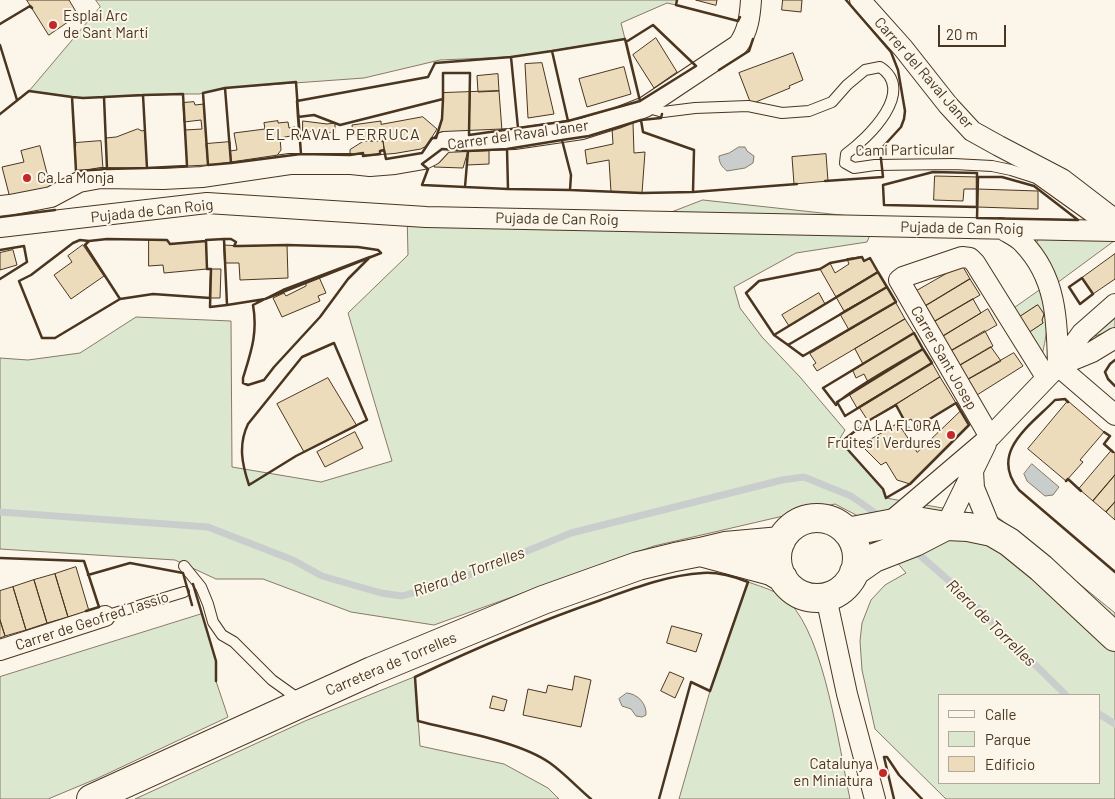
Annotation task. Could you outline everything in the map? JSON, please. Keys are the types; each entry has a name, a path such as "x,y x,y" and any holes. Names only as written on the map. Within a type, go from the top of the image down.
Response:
{"main road":[{"path":"783,578 777,560 781,540 792,527 807,520 824,519 840,526 846,532 852,539 857,556 854,572"},
{"path":"846,532 910,520 992,532 1009,542 1041,568 1115,637"},
{"path":"826,597 843,588 854,572 874,558 915,542 946,526"},
{"name":"Carretera de Torrelles","path":"91,799 303,702 543,600 638,566 725,546 781,540"},
{"name":"Carretera de Torrelles","path":"700,552 771,571 783,578 792,589 805,596 826,597"}],"street":[{"name":"Carrer del Raval Janer","path":"0,206 51,197 79,182 101,178 163,179 202,177 290,164 351,164 370,166 410,162 432,155 444,142 507,140 582,129 645,107 738,45 744,38 751,0"},
{"name":"Carrer del Raval Janer","path":"860,0 904,48 948,105 972,131 1062,179 1113,218 1113,228"},
{"name":"Pujada de Can Roig","path":"0,227 207,203 426,217 1001,228 1113,228"},
{"path":"1001,228 1023,243 1037,262 1052,291 1057,320 1052,371"},
{"name":"Carrer Sant Josep","path":"990,437 899,280 962,257 970,258 1052,371"},
{"path":"888,524 990,437 1052,371 1082,333 1115,304"},
{"path":"1052,371 1092,352 1115,338"},
{"path":"1052,371 1115,415"},
{"path":"946,526 990,437"},
{"path":"973,471 974,488 977,498 992,532"},
{"path":"826,597 847,694 874,799"},
{"name":"Carrer de Geofred Tassio","path":"0,650 105,616"}],"lane":[{"name":"Camí Particular","path":"645,107 663,112 695,108 748,106 782,113 809,111 832,102 847,85 865,70 880,67 892,78 894,92 889,106 882,118 869,133 846,154 845,163 854,168 875,165 954,164 992,166 1011,170 1036,178 1113,228"},
{"path":"184,566 201,587 213,622 222,635 234,642 272,680 303,702"},
{"name":"Carrer de Geofred Tassio","path":"105,616 184,592"}],"green space":[{"path":"96,0 677,0 676,5 667,3 621,23 625,39 511,57 440,60 364,78 225,88 199,94 83,98 29,91 100,7"},
{"path":"703,200 877,219 867,242 796,253 734,287 740,308 762,337 800,377 845,430 839,440 883,489 886,498 999,518 1115,613 1115,799 946,799 875,729 862,670 860,641 862,623 871,600 885,585 906,573 858,516 835,504 654,546 434,625 351,612 263,579 216,579 175,560 0,549 0,358 28,360 80,353 136,317 231,321 232,467 321,482 392,461 348,313 408,255 407,212 671,212"},
{"path":"1039,239 1112,239 1114,241 1057,283 1036,244"},
{"path":"1040,290 1046,305 1047,314 1042,355 1028,333 1043,323 1044,314 1037,305 1018,318 1013,309"},
{"path":"1115,311 1115,329 1081,341"},
{"path":"748,582 775,592 785,598 802,619 812,641 829,695 850,799 679,799 710,691"},
{"path":"202,614 216,661 216,681 228,717 96,779 48,799 0,799 0,677"},
{"path":"415,677 420,746 504,764 548,788 559,799 135,799 305,721"}],"shaded area":[{"path":"739,147 745,147 754,156 753,163 745,168 727,171 721,165 719,156"},
{"path":"1032,464 1059,487 1053,495 1045,496 1027,481 1024,474"},
{"path":"627,693 635,695 641,700 645,707 646,715 642,717 636,716 631,709 622,706 619,699"}],"building":[{"name":"Esplai Arc de Sant Martí","path":"27,0 69,0 78,15 49,35"},
{"path":"696,0 717,0 716,5"},
{"path":"783,0 802,0 801,12 782,10"},
{"path":"656,38 677,72 654,88 633,55"},
{"path":"793,53 803,80 789,86 790,88 751,104 739,73"},
{"path":"542,63 554,114 528,118 525,64"},
{"path":"624,67 631,94 587,107 579,79"},
{"path":"498,74 499,91 478,92 477,76"},
{"path":"499,91 502,131 469,135 470,92"},
{"path":"470,92 469,135 436,138 442,119 443,93"},
{"path":"194,102 195,105 204,104 208,165 187,166 185,130 202,129 201,120 184,122 183,103"},
{"path":"423,117 437,129 422,153 386,159 383,141 364,141 363,134 353,135 352,125 381,121 381,124"},
{"path":"278,121 278,123 288,122 289,128 295,127 296,135 280,138 281,150 276,157 231,163 230,151 237,150 234,133 265,129 264,123"},
{"path":"303,121 335,123 335,133 303,131"},
{"path":"633,123 634,153 645,152 642,193 611,192 609,160 587,164 585,150 613,144 612,128"},
{"path":"138,129 145,130 147,168 107,169 106,138 116,137"},
{"path":"101,141 103,169 76,171 75,143"},
{"path":"364,141 383,141 384,150 380,151 380,154 363,156 363,153 350,155 350,150"},
{"path":"230,142 231,163 208,165 206,144"},
{"name":"Ca La Monja","path":"40,146 51,189 10,198 2,167 24,162 21,151"},
{"path":"489,149 489,164 467,165 468,151"},
{"path":"468,151 463,168 434,167 438,152"},
{"path":"826,154 828,181 794,184 792,157"},
{"path":"935,176 978,177 977,189 964,189 963,201 934,200"},
{"path":"977,189 1038,191 1038,209 977,207"},
{"path":"149,240 167,240 170,244 206,241 207,269 164,273 163,265 149,266"},
{"path":"83,245 104,276 71,299 54,275 72,262 68,256"},
{"path":"224,245 287,245 288,278 240,280 239,263 225,263"},
{"path":"13,250 17,265 0,270 0,253"},
{"path":"1115,254 1115,279 1093,294 1082,278"},
{"path":"862,257 864,261 870,258 878,272 836,297 820,269 830,263 835,273 849,264 847,259"},
{"path":"962,265 970,279 922,308 913,293"},
{"path":"211,269 221,269 220,298 210,298"},
{"path":"878,272 887,287 844,311 836,297"},
{"path":"319,277 326,293 318,296 320,301 282,317 273,298 284,293 286,296"},
{"path":"970,279 980,295 932,323 922,308"},
{"path":"887,287 896,302 849,330 840,314"},
{"path":"819,293 825,304 789,326 782,315"},
{"path":"973,299 981,313 940,338 932,323"},
{"path":"896,303 905,319 817,371 813,365 816,363 810,354"},
{"path":"1038,305 1044,314 1043,323 1028,333 1018,318"},
{"path":"988,309 997,325 949,352 940,338"},
{"path":"905,319 914,333 863,364 855,349"},
{"path":"985,331 993,346 957,367 949,352"},
{"path":"914,333 923,349 868,382 864,374 856,378 853,371"},
{"path":"991,347 1001,361 967,380 957,367"},
{"path":"923,349 932,363 857,408 849,394"},
{"path":"1014,353 1023,366 977,395 967,380"},
{"path":"932,363 940,377 868,421 859,407"},
{"path":"940,377 956,403 916,427 911,419 905,422 896,405"},
{"path":"328,378 357,426 304,452 277,404"},
{"path":"1068,401 1104,432 1080,460 1083,462 1066,481 1028,449"},
{"path":"961,411 969,425 910,484 897,480 886,462 881,465 861,445 898,423 917,452"},
{"path":"355,432 363,448 325,467 317,452"},
{"path":"1112,450 1115,453 1115,475 1093,501 1079,489"},
{"path":"1115,475 1115,502 1106,512 1093,501"},
{"path":"1115,502 1115,520 1106,512"},
{"path":"76,567 89,611 68,617 55,574"},
{"path":"55,574 68,617 47,623 34,580"},
{"path":"34,580 47,623 26,630 13,587"},
{"path":"13,587 26,630 5,636 0,620 0,591"},
{"path":"0,620 5,636 0,638"},
{"path":"672,626 702,634 696,652 667,643"},
{"path":"670,672 684,678 675,698 661,691"},
{"path":"575,676 591,680 581,727 523,715 528,689 546,693 548,685 572,690"},
{"path":"493,696 507,700 504,711 490,708"}],"waterway":[{"name":"Riera de Torrelles","path":"0,512 208,527 293,560 322,576 381,593 402,596 452,582 571,533 782,480 804,477 851,496 874,512"},
{"name":"Riera de Torrelles","path":"915,551 955,586 1065,694"},
{"name":"Riera de Torrelles","path":"1100,715 1115,724"}],"wall":[{"path":"677,0 676,5 738,21 740,17"},
{"path":"825,181 883,177 880,150 901,127 905,111 898,70 891,52 846,0"},
{"path":"0,24 30,6 32,8"},
{"path":"653,25 696,66 640,101 626,42 653,25"},
{"path":"625,39 640,101 568,121 552,51 625,39"},
{"path":"719,70 749,51 753,39"},
{"path":"0,45 17,100"},
{"path":"552,51 568,121 518,128 511,57 552,51"},
{"path":"511,57 518,128 469,135 470,73 443,73 443,99 340,125 314,115 298,117 297,101 428,77 435,63 511,57"},
{"path":"296,82 301,154 231,163 225,88 296,82"},
{"path":"225,88 231,163 208,165 203,93 225,88"},
{"path":"0,114 29,91 72,97 75,146"},
{"path":"183,94 187,166 147,168 143,95 183,94"},
{"path":"143,95 147,168 107,169 104,97 143,95"},
{"path":"72,97 104,97 107,169 76,171 72,97"},
{"path":"443,99 442,119 436,138 432,138 422,153 386,159 384,150 380,151 380,154 363,156 363,153 350,155 301,154 298,117 314,115 340,125 443,99"},
{"path":"662,114 661,118 641,120 643,132 694,150 693,192 797,184"},
{"path":"641,120 643,132 694,150 693,192 642,193 570,190 571,175 562,140 589,136 641,120"},
{"path":"562,140 571,175 570,190 508,189 507,149 562,140"},
{"path":"442,149 468,151 465,187 422,185 428,169 422,164 442,149"},
{"path":"507,149 508,189 465,187 468,151 507,149"},
{"path":"933,172 977,173 977,207 884,205 883,185 933,172"},
{"path":"978,177 1002,177 1034,186 1078,220 977,218 978,177"},
{"path":"0,217 55,210"},
{"path":"107,239 167,240 170,244 206,241 207,269 211,269 210,298 153,294 120,299 85,245 89,241 107,239"},
{"path":"224,239 231,239 236,242 234,246 358,247 378,250 381,253 265,299 227,305 224,239"},
{"path":"224,239 227,305 210,307 211,269 207,269 206,240 224,239"},
{"path":"80,240 89,241 85,245 120,299 55,338 42,338 19,281 31,275 73,243 80,240"},
{"path":"0,250 24,246 27,262 0,279"},
{"path":"370,257 348,279 320,317 264,380 248,385 243,383 254,334 253,305 283,290 370,257"},
{"path":"862,257 864,261 870,258 878,272 774,335 746,293 759,281 820,269 830,263 862,257"},
{"path":"878,272 887,287 788,345 774,335 878,272"},
{"path":"1082,278 1093,294 1080,304 1069,287 1082,278"},
{"path":"887,287 896,302 803,356 788,345 887,287"},
{"path":"914,333 923,349 848,394 836,405 823,388 914,333"},
{"path":"334,343 367,420 296,456 249,485 244,470 242,454 243,439 248,424 302,357 334,343"},
{"path":"923,349 932,363 845,416 837,402 923,349"},
{"path":"1115,360 1105,372 1108,379 1115,386"},
{"path":"1068,402 1065,399 1055,400 1016,440 1010,451 1008,463 1011,476 1019,490 1115,572"},
{"path":"956,403 969,425 910,484 886,498 883,489 841,442 868,421 896,405 910,431 956,403"},
{"path":"1104,432 1110,436 1104,444 1113,452"},
{"path":"1066,481 1068,479 1081,491"},
{"path":"0,558 84,561 99,607 86,611"},
{"path":"88,575 130,563 183,573 192,605"},
{"path":"591,799 555,767 537,755 505,743 418,721 415,677 530,626 651,583 677,576 708,573 726,575 748,582 710,691 691,682 659,799"},
{"path":"193,584 216,661 216,681"},
{"path":"894,799 884,757 887,757 899,775 922,799"}],"place":[{"name":"Esplai Arc de Sant Martí","path":"53,25"},
{"name":"Ca La Monja","path":"27,178"},
{"name":"CA LA FLORA Fruites i Verdures","path":"951,435"},
{"name":"Catalunya en Miniatura","path":"883,773"}],"district":[{"name":"EL RAVAL PERRUCA","path":"343,135"}]}
